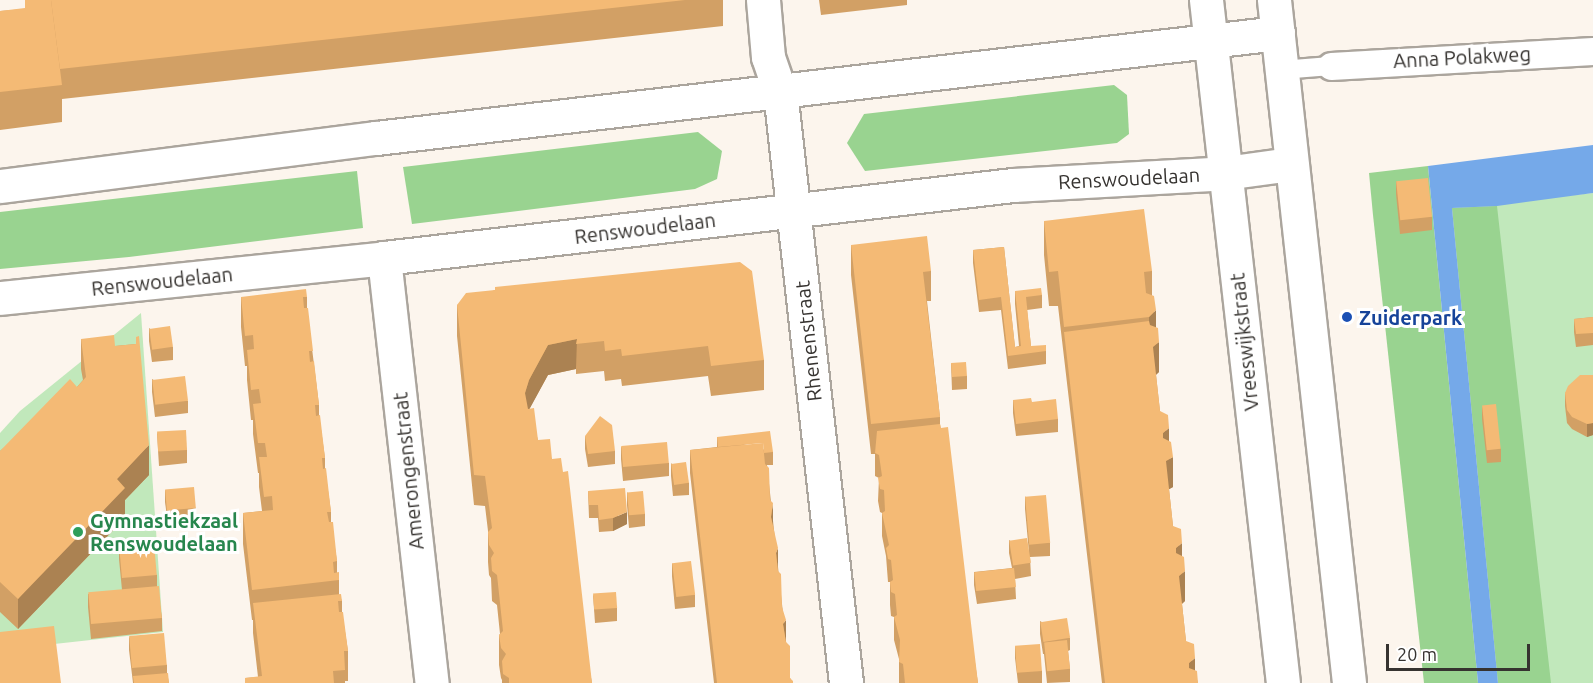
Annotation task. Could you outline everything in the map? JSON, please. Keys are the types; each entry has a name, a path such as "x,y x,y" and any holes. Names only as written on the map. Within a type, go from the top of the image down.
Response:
{"street":[{"name":"Rhenenstraat","path":"763,0 768,57 780,91 846,683"},
{"name":"Vreeswijkstraat","path":"1206,0 1283,683"},
{"path":"1274,0 1349,683"},
{"path":"0,186 170,163 1278,33"},
{"name":"Anna Polakweg","path":"1331,66 1593,51"},
{"name":"Renswoudelaan","path":"0,298 384,258 1013,185 1225,173 1291,164"},
{"name":"Amerongenstraat","path":"384,258 432,683"}],"lane":[{"path":"1281,70 1331,66"}],"green space":[{"path":"1114,85 1127,95 1129,134 1117,143 865,171 847,143 864,114"},
{"path":"698,132 722,151 717,179 695,189 412,224 403,167"},
{"path":"1428,166 1478,683 1424,683 1373,215 1369,173"},
{"path":"357,171 363,228 129,257 0,269 0,212"},
{"path":"1593,193 1593,683 1498,683 1452,208"},
{"path":"1497,206 1551,683 1498,683 1452,208"},
{"name":"Gymnastiekzaal Renswoudelaan","path":"141,313 163,632 0,650 0,433 20,411"}],"water":[{"path":"1593,145 1593,193 1497,206 1452,208 1498,683 1478,683 1428,166"}],"building":[{"path":"25,0 51,0 62,85 0,92 0,11 25,8"},
{"path":"51,0 685,0 60,69"},
{"path":"1428,178 1432,217 1400,220 1396,181"},
{"path":"1144,209 1152,271 1144,272 1146,293 1154,296 1156,310 1149,317 1064,327 1058,271 1049,272 1044,221"},
{"path":"927,236 931,271 923,272 940,417 871,424 851,245"},
{"path":"1004,247 1015,347 1021,346 1015,291 1041,288 1042,295 1026,297 1031,346 1046,345 1046,351 1008,356 1001,297 979,300 973,250"},
{"path":"740,262 752,271 764,360 711,366 708,346 622,356 621,349 605,351 604,341 576,344 577,339 548,345 529,380 525,393 528,409 534,408 538,440 550,439 552,459 561,458 563,472 568,471 592,683 509,683 509,678 503,674 502,661 506,654 501,648 499,635 503,631 497,575 492,571 491,558 494,553 489,545 488,532 492,528 485,476 474,475 457,305 466,293 495,290 495,287"},
{"path":"306,289 307,297 303,297 304,308 308,308 313,351 309,351 310,362 314,361 319,405 315,405 316,416 320,415 325,458 322,458 323,469 326,468 331,512 327,512 329,522 333,522 337,561 333,562 334,573 339,572 339,580 252,590 243,513 273,510 272,496 264,497 259,457 267,457 265,443 258,443 253,404 261,403 259,389 251,390 247,350 254,349 253,335 245,336 241,297"},
{"path":"1593,317 1593,333 1576,334 1574,319"},
{"path":"1149,321 1150,325 1158,328 1159,342 1153,347 1160,411 1168,415 1169,428 1163,433 1163,438 1171,442 1173,457 1166,461 1173,526 1181,529 1182,543 1176,548 1176,553 1184,557 1185,571 1179,576 1186,641 1194,644 1195,658 1189,663 1189,668 1197,671 1198,683 1105,683 1064,332"},
{"path":"170,326 173,347 152,350 149,329"},
{"path":"114,335 115,346 136,344 136,337 139,336 149,445 117,479 125,488 18,599 0,582 0,451 70,379 77,387 86,377 81,339"},
{"path":"966,362 967,376 952,377 951,363"},
{"path":"1580,375 1593,375 1593,423 1587,424 1572,417 1567,410 1565,393 1568,386"},
{"path":"185,376 188,401 155,405 152,380"},
{"path":"1031,398 1032,402 1056,399 1058,419 1016,424 1013,400"},
{"path":"1496,404 1501,449 1487,450 1482,405"},
{"path":"600,416 612,425 615,451 588,454 585,436"},
{"path":"940,424 941,428 948,427 978,683 905,683 903,664 899,662 900,640 894,617 897,615 895,594 891,592 890,582 893,580 891,560 888,559 886,548 889,545 882,513 885,511 884,490 880,489 878,478 882,476 879,455 875,453 877,431"},
{"path":"186,430 187,450 158,451 157,432"},
{"path":"770,431 773,452 764,453 763,443 718,447 717,437"},
{"path":"667,442 669,463 623,467 621,446"},
{"path":"763,443 765,464 769,468 770,500 773,503 771,517 778,548 776,553 778,571 781,574 782,607 786,620 783,624 786,642 790,646 790,678 793,683 717,683 690,450"},
{"path":"686,462 689,483 674,485 671,464"},
{"path":"194,487 196,508 167,510 165,490"},
{"path":"625,488 627,512 613,518 599,520 598,505 589,505 588,491"},
{"path":"643,491 645,514 629,515 627,492"},
{"path":"1046,495 1050,543 1029,545 1025,497"},
{"path":"1027,538 1031,563 1013,566 1009,541"},
{"path":"154,543 157,575 122,578 119,546"},
{"path":"691,561 695,595 676,597 672,563"},
{"path":"1014,568 1016,587 976,591 974,572"},
{"path":"159,586 162,618 91,624 88,592"},
{"path":"616,592 617,608 594,610 593,594"},
{"path":"341,594 342,601 338,601 339,612 343,612 348,651 344,651 345,670 333,671 334,683 245,683 245,678 262,676 253,603"},
{"path":"1067,618 1070,638 1043,642 1040,622"},
{"path":"54,626 61,683 0,683 0,632"},
{"path":"164,633 167,665 132,668 129,636"},
{"path":"1067,640 1070,669 1047,671 1044,642"},
{"path":"1040,644 1042,671 1017,673 1015,646"},
{"path":"168,673 169,683 134,683 133,676"}],"place":[{"name":"Zuiderpark","path":"1347,317"},
{"name":"Gymnastiekzaal Renswoudelaan","path":"78,532"}]}
